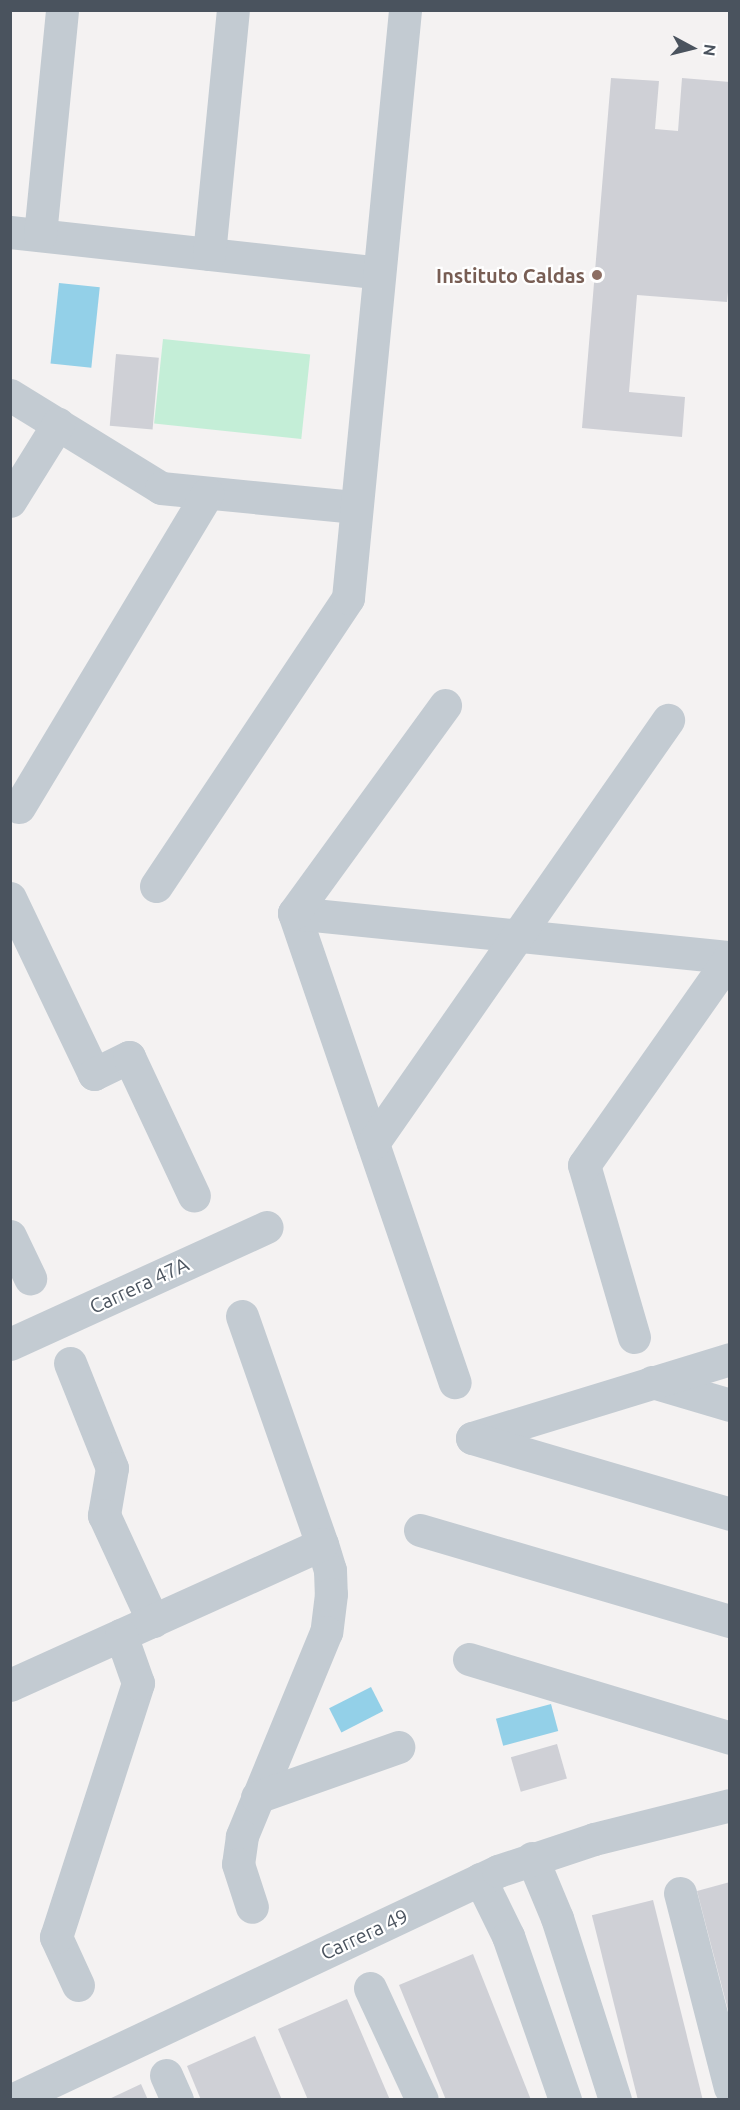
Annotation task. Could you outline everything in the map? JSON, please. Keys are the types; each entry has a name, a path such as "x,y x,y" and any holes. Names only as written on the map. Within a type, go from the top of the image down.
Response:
{"street":[{"path":"62,10 25,234 379,273"},
{"path":"209,254 233,10"},
{"path":"156,886 348,598 405,10"},
{"path":"10,395 160,488 356,507"},
{"path":"10,501 58,424"},
{"path":"19,807 208,493"},
{"path":"294,914 445,705"},
{"path":"373,1143 668,720"},
{"path":"10,898 94,1074 129,1057 194,1196"},
{"path":"294,914 729,957 584,1165 634,1337"},
{"path":"294,914 455,1382"},
{"name":"Carrera 47A","path":"10,1344 267,1227"},
{"path":"10,1236 30,1278"},
{"path":"242,1316 330,1570 331,1594 326,1632 242,1836 238,1864 252,1907"},
{"path":"729,1359 472,1438 729,1514"},
{"path":"70,1363 112,1468 104,1515 153,1621"},
{"path":"652,1382 729,1405"},
{"path":"420,1530 729,1621"},
{"path":"10,1685 321,1544"},
{"path":"78,1985 56,1937 138,1683 121,1635"},
{"path":"469,1659 729,1738"},
{"path":"257,1797 398,1747"},
{"name":"Carrera 49","path":"12,2100 480,1879 532,1858 594,1839 729,1805"},
{"path":"532,1858 557,1918 615,2100"},
{"path":"480,1879 508,1936 565,2100"},
{"path":"680,1893 729,2088"},
{"path":"370,1988 422,2100"}],"green space":[{"path":"163,339 310,354 301,439 154,424"}],"water":[{"path":"59,283 100,287 91,368 51,364"},
{"path":"371,1687 383,1711 341,1732 329,1708"},
{"path":"551,1704 558,1731 503,1746 496,1719"}],"building":[{"path":"611,78 659,81 655,129 678,131 682,78 730,82 730,272 727,302 637,295 629,392 685,397 682,437 582,428"},
{"path":"116,354 159,358 153,429 110,426"},
{"path":"557,1744 567,1779 521,1792 511,1757"},
{"path":"730,1882 730,2014 729,2014 697,1891"},
{"path":"653,1900 703,2100 638,2100 592,1915"},
{"path":"473,1954 531,2100 446,2100 399,1985"},
{"path":"347,1999 390,2100 308,2100 278,2029"},
{"path":"255,2036 282,2100 201,2100 187,2066"},
{"path":"141,2084 148,2100 107,2100"}],"place":[{"name":"Instituto Caldas","path":"597,275"}]}
